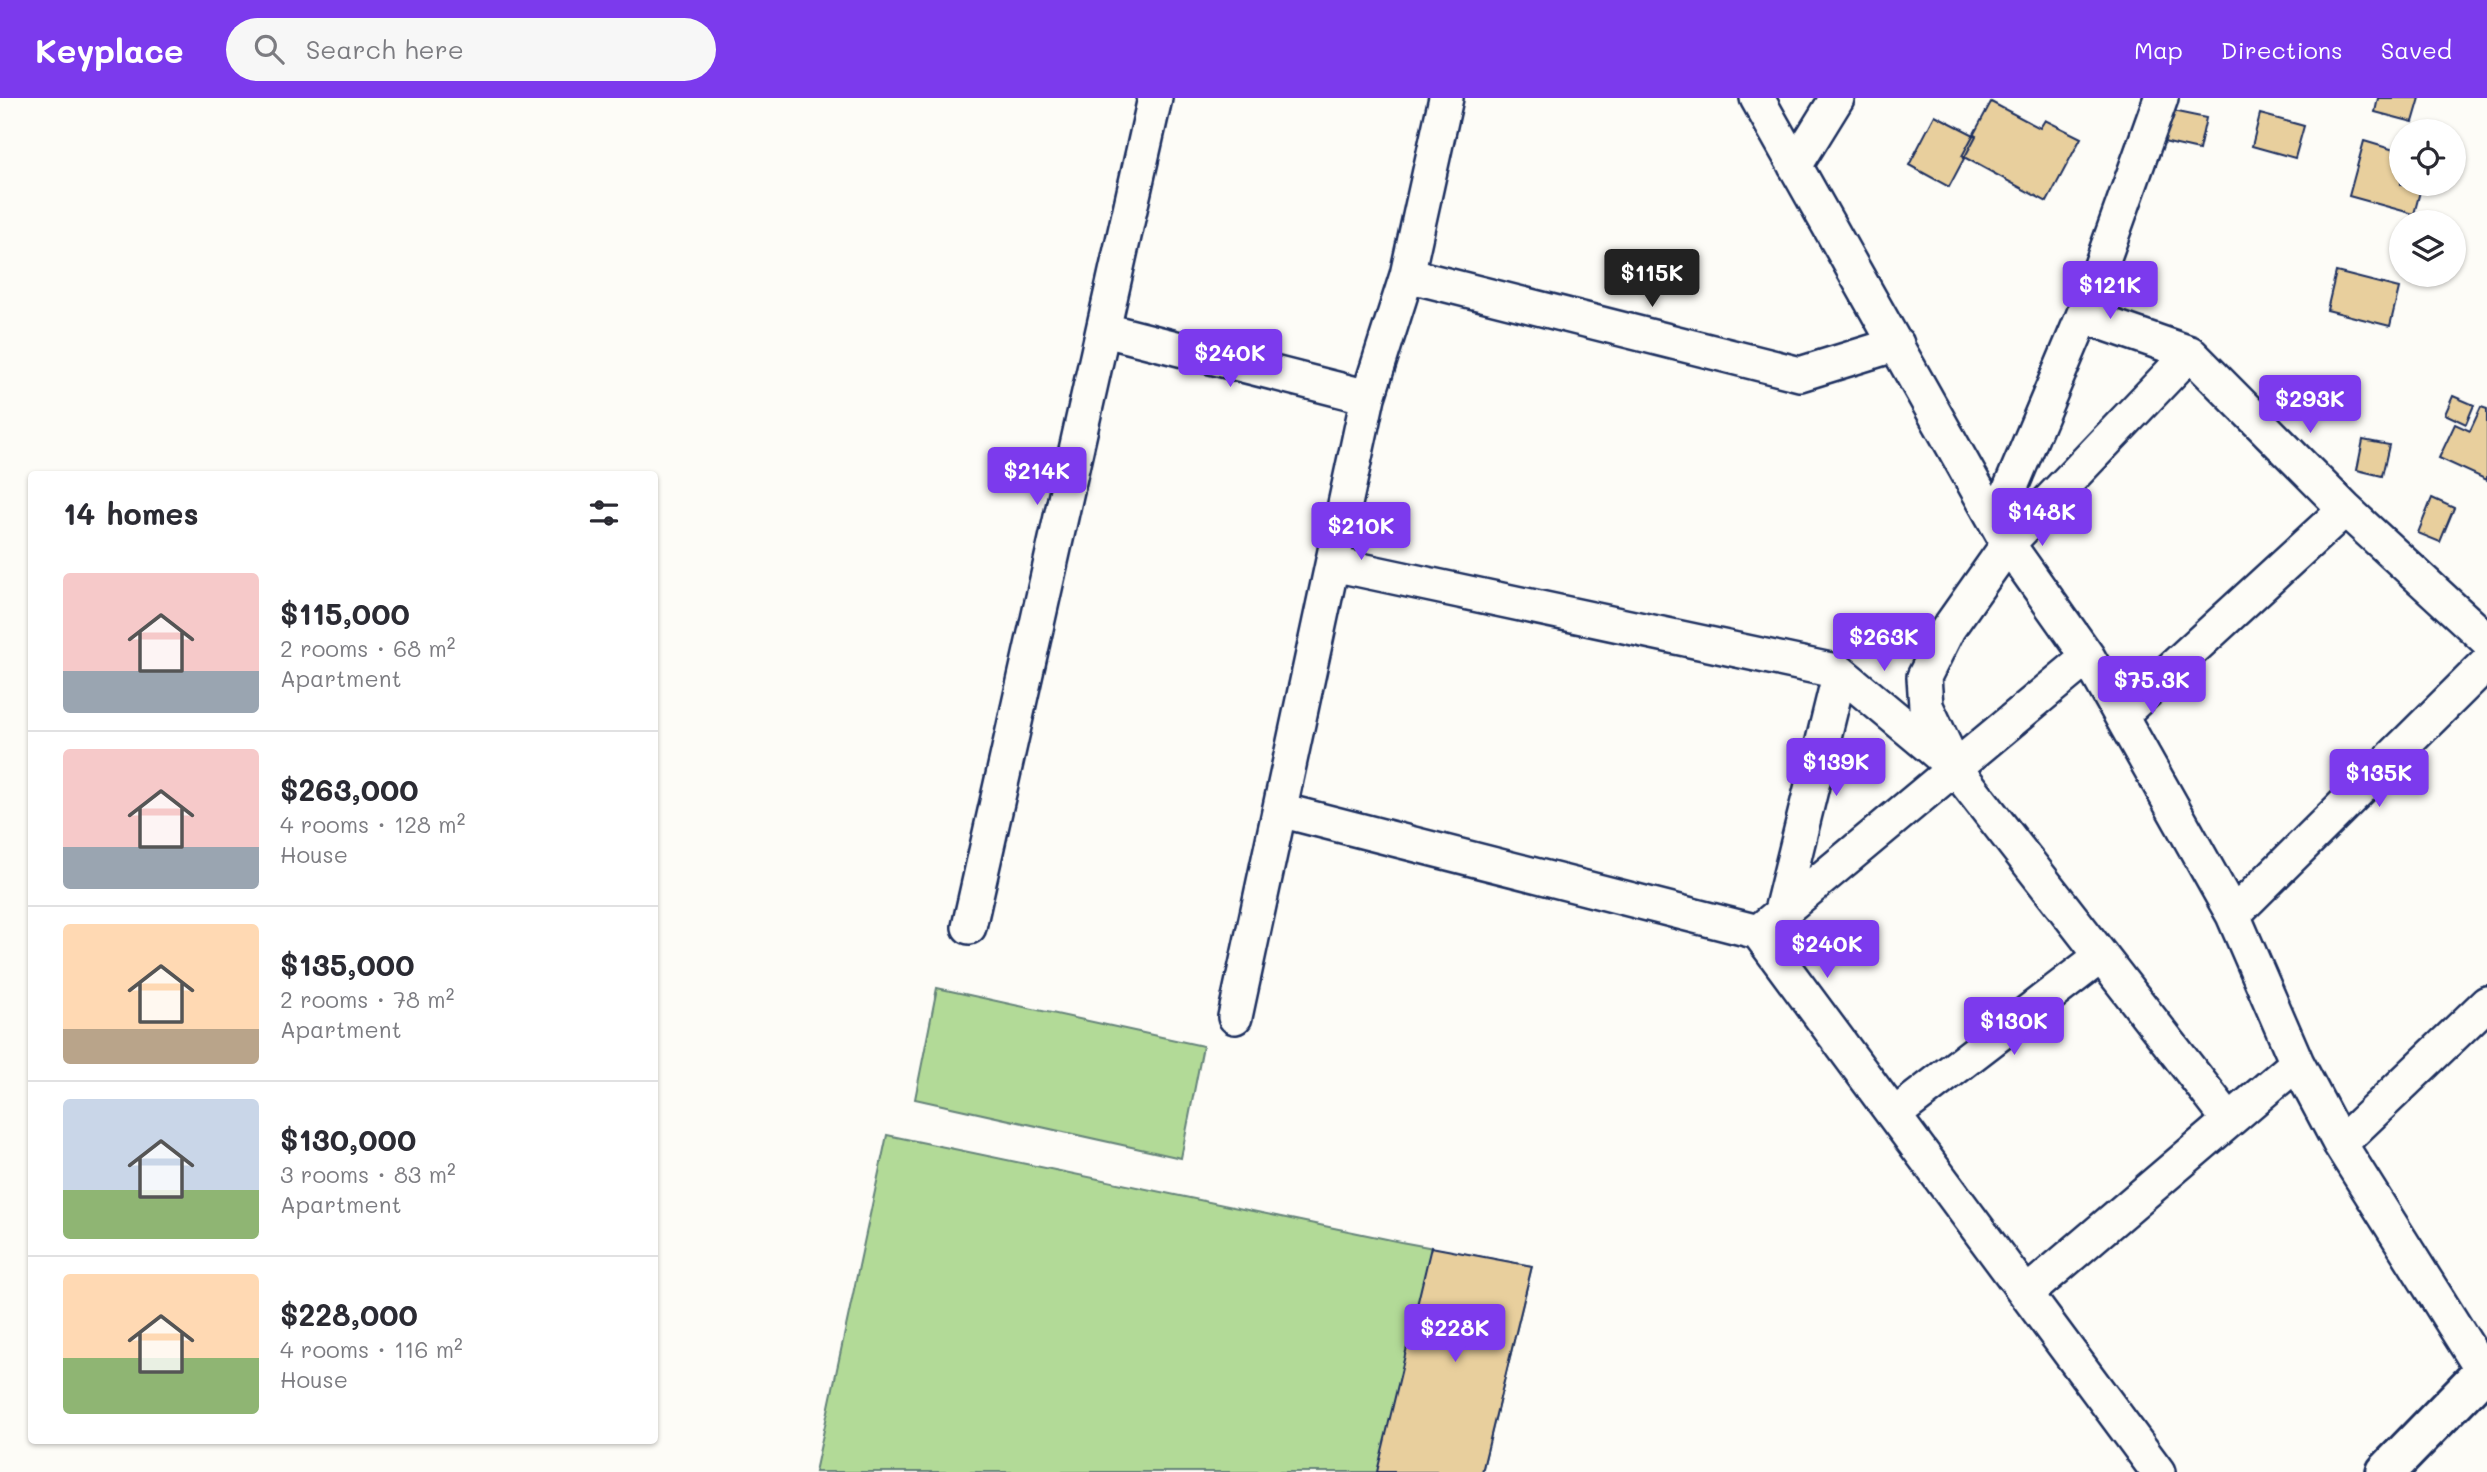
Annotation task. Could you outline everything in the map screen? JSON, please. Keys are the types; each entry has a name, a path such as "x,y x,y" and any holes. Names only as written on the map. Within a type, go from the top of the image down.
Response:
{"street":[{"path":"969,927 1155,98"},
{"path":"1235,1017 1368,397 1407,275 1446,98"},
{"path":"1756,98 2003,532 2088,657 2233,915 2297,1063 2340,1144 2486,1373 2386,1472"},
{"path":"1795,166 1837,98"},
{"path":"1955,768 1926,706 1924,677 2003,532 2161,98"},
{"path":"1407,275 1800,374 1897,344"},
{"path":"2083,316 2190,353 2345,509 2487,640"},
{"path":"1105,330 1368,397"},
{"path":"2003,532 2190,353"},
{"path":"2121,715 2345,509"},
{"path":"1333,564 1840,672 1955,768 2229,1120"},
{"path":"1770,921 2088,657"},
{"path":"2233,915 2487,663"},
{"path":"1770,921 1840,672"},
{"path":"1280,810 1770,921 1894,1115 2158,1472"},
{"path":"1894,1115 2101,956"},
{"path":"2340,1144 2487,1003"},
{"path":"2026,1294 2297,1063"}],"green space":[{"path":"937,988 1203,1046 1181,1158 915,1099"},
{"path":"887,1135 1401,1242 1532,1266 1482,1472 815,1472"}],"building":[{"path":"2378,98 2420,98 2414,119 2402,119 2375,112"},
{"path":"1991,102 2040,128 2045,120 2081,138 2047,202 1962,156"},
{"path":"2153,107 2206,118 2199,150 2146,138"},
{"path":"2260,114 2304,126 2295,158 2252,146"},
{"path":"1935,115 1976,136 1949,187 1909,165"},
{"path":"2364,141 2389,148 2389,196 2419,196 2415,210 2400,210 2349,196"},
{"path":"2336,272 2399,288 2390,326 2327,310"},
{"path":"2453,396 2474,405 2466,424 2445,414"},
{"path":"2481,407 2487,409 2487,480 2439,458 2455,424 2470,431"},
{"path":"2363,440 2389,445 2382,476 2357,470"},
{"path":"2432,498 2454,508 2440,542 2418,533"},
{"path":"1431,1247 1532,1266 1482,1472 1377,1472"}]}
